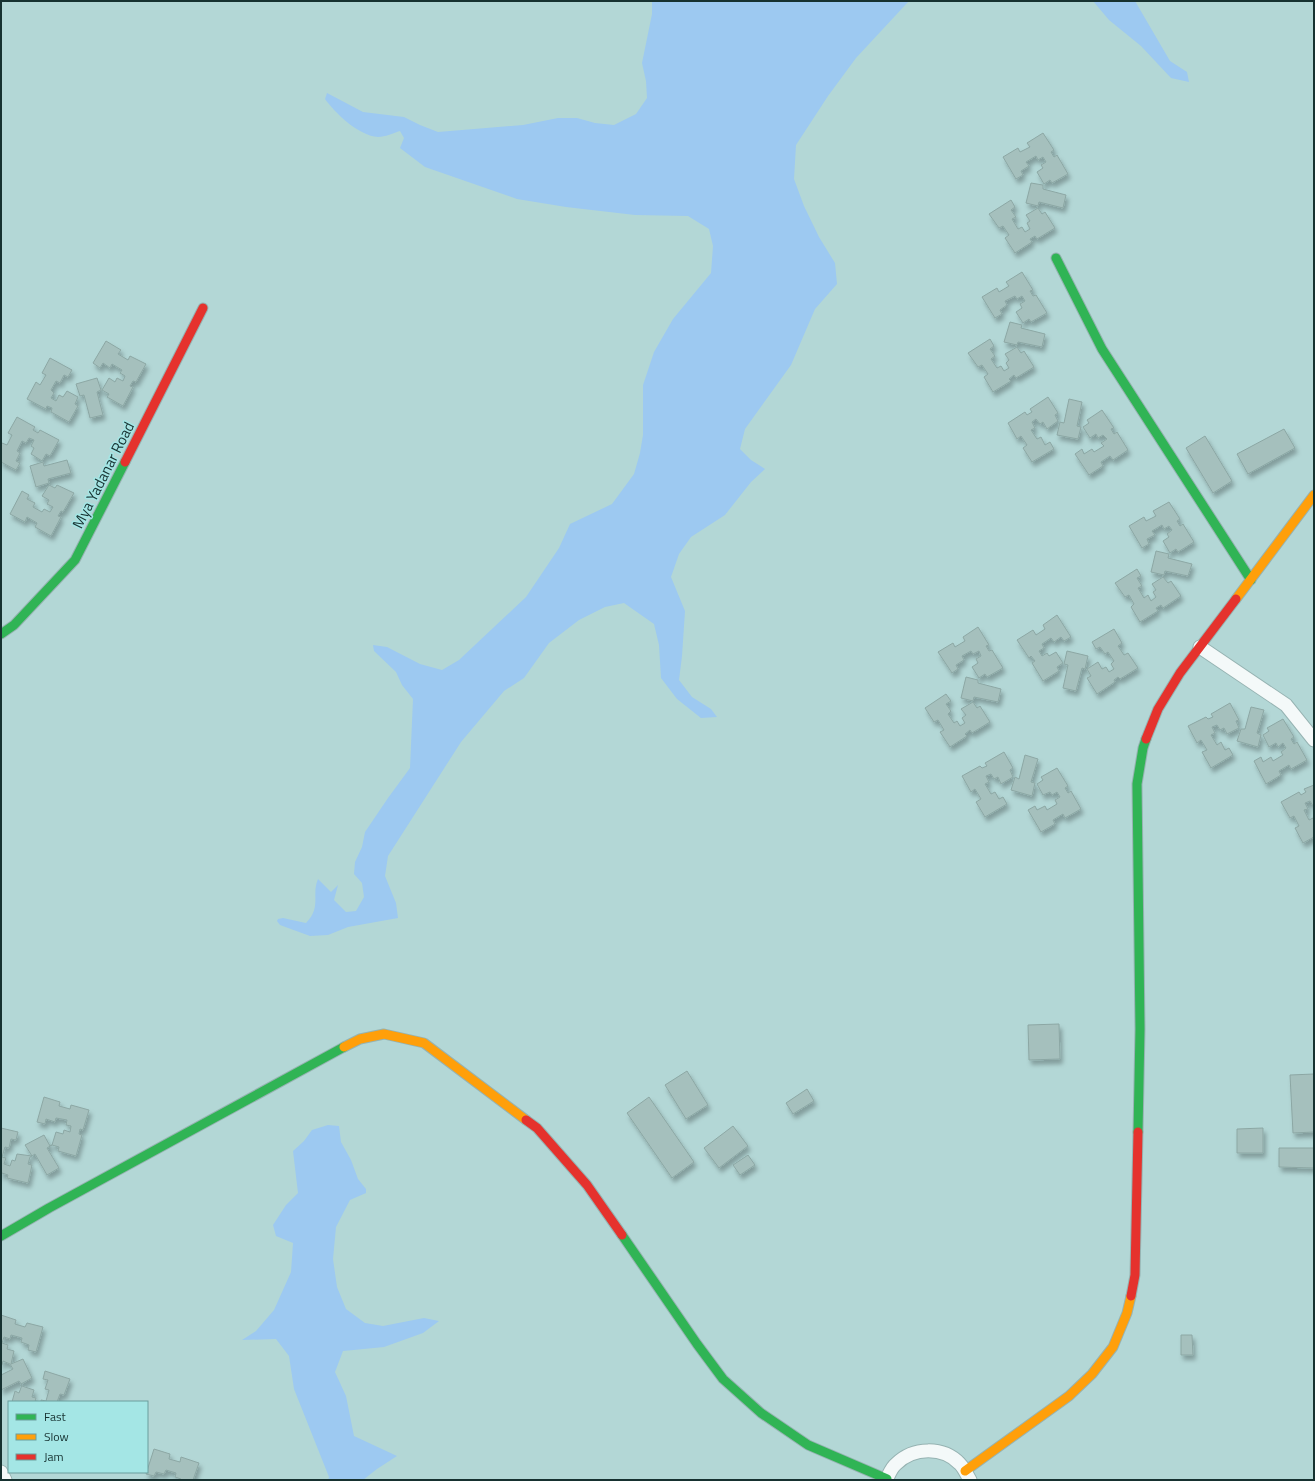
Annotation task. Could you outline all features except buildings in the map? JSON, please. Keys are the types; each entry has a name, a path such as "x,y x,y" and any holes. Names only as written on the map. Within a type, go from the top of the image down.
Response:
{"street":[{"path":"1056,258 1102,349 1251,580"},
{"name":"Mya Yadanar Road","path":"1,634 14,625 75,560 203,308"},
{"path":"1,1236 49,1208 360,1039 384,1034 424,1043 542,1133 587,1185 723,1379 761,1413 808,1446 886,1479 894,1465 908,1454 930,1450 947,1454 961,1464 967,1475 1069,1396 1092,1374 1113,1347 1127,1314 1135,1275 1140,1036 1137,784 1143,748 1158,709 1180,673 1314,495"},
{"path":"1200,647 1286,705 1314,740"},
{"path":"1,1472 5,1480"}],"water":[{"path":"652,1 909,1 856,58 828,96 796,145 794,179 804,206 819,237 835,263 837,284 815,309 791,365 745,429 740,449 751,460 765,469 751,482 725,515 691,537 679,554 671,577 685,611 679,680 692,697 711,709 717,717 701,718 677,699 661,678 659,645 654,624 624,603 605,607 579,620 549,643 524,678 504,691 461,742 388,856 385,876 396,903 398,918 348,927 328,935 310,936 280,925 277,921 278,919 283,918 306,923 311,917 314,912 315,890 318,879 331,892 338,885 334,900 346,912 356,911 364,897 362,883 354,874 355,862 362,847 365,832 410,768 413,699 402,685 396,672 374,651 373,645 387,647 420,664 442,670 459,660 526,597 559,548 570,524 612,504 634,474 640,453 643,435 643,385 654,352 673,319 711,273 713,246 709,229 688,216 635,215 566,207 517,199 425,167 400,148 404,138 400,131 378,137 363,133 348,123 335,111 325,99 327,93 363,112 404,117 438,132 523,125 558,118 577,118 595,123 614,125 636,114 647,98 646,81 642,63 652,14"},
{"path":"1093,1 1135,1 1170,61 1187,72 1189,82 1171,78 1141,46 1109,20"},
{"path":"328,1125 339,1126 341,1142 351,1160 358,1179 366,1189 366,1193 350,1200 336,1227 333,1259 337,1287 346,1309 365,1323 383,1326 424,1318 439,1321 423,1333 384,1347 343,1351 335,1372 346,1396 354,1436 397,1456 363,1480 328,1480 329,1477 294,1389 289,1356 276,1339 242,1340 256,1331 274,1310 291,1272 293,1243 276,1236 273,1225 286,1205 298,1193 293,1151 304,1141 312,1130"}],"traffic: fast":[{"path":"1056,258 1102,349 1251,580"},
{"path":"1,634 14,625 75,560 125,462"},
{"path":"1138,1132 1140,1029 1137,784 1146,739"},
{"path":"1,1236 49,1208 344,1047"},
{"path":"622,1235 723,1379 761,1413 808,1445 887,1479"}],"traffic: slow":[{"path":"1236,599 1314,495"},
{"path":"344,1047 360,1039 384,1034 424,1043 526,1120"},
{"path":"965,1471 1069,1396 1092,1374 1113,1347 1127,1313 1131,1296"}],"traffic: jam":[{"path":"125,462 203,308"},
{"path":"1146,739 1158,709 1180,673 1236,599"},
{"path":"526,1120 537,1128 587,1185 622,1235"},
{"path":"1131,1296 1135,1275 1138,1132"}]}
